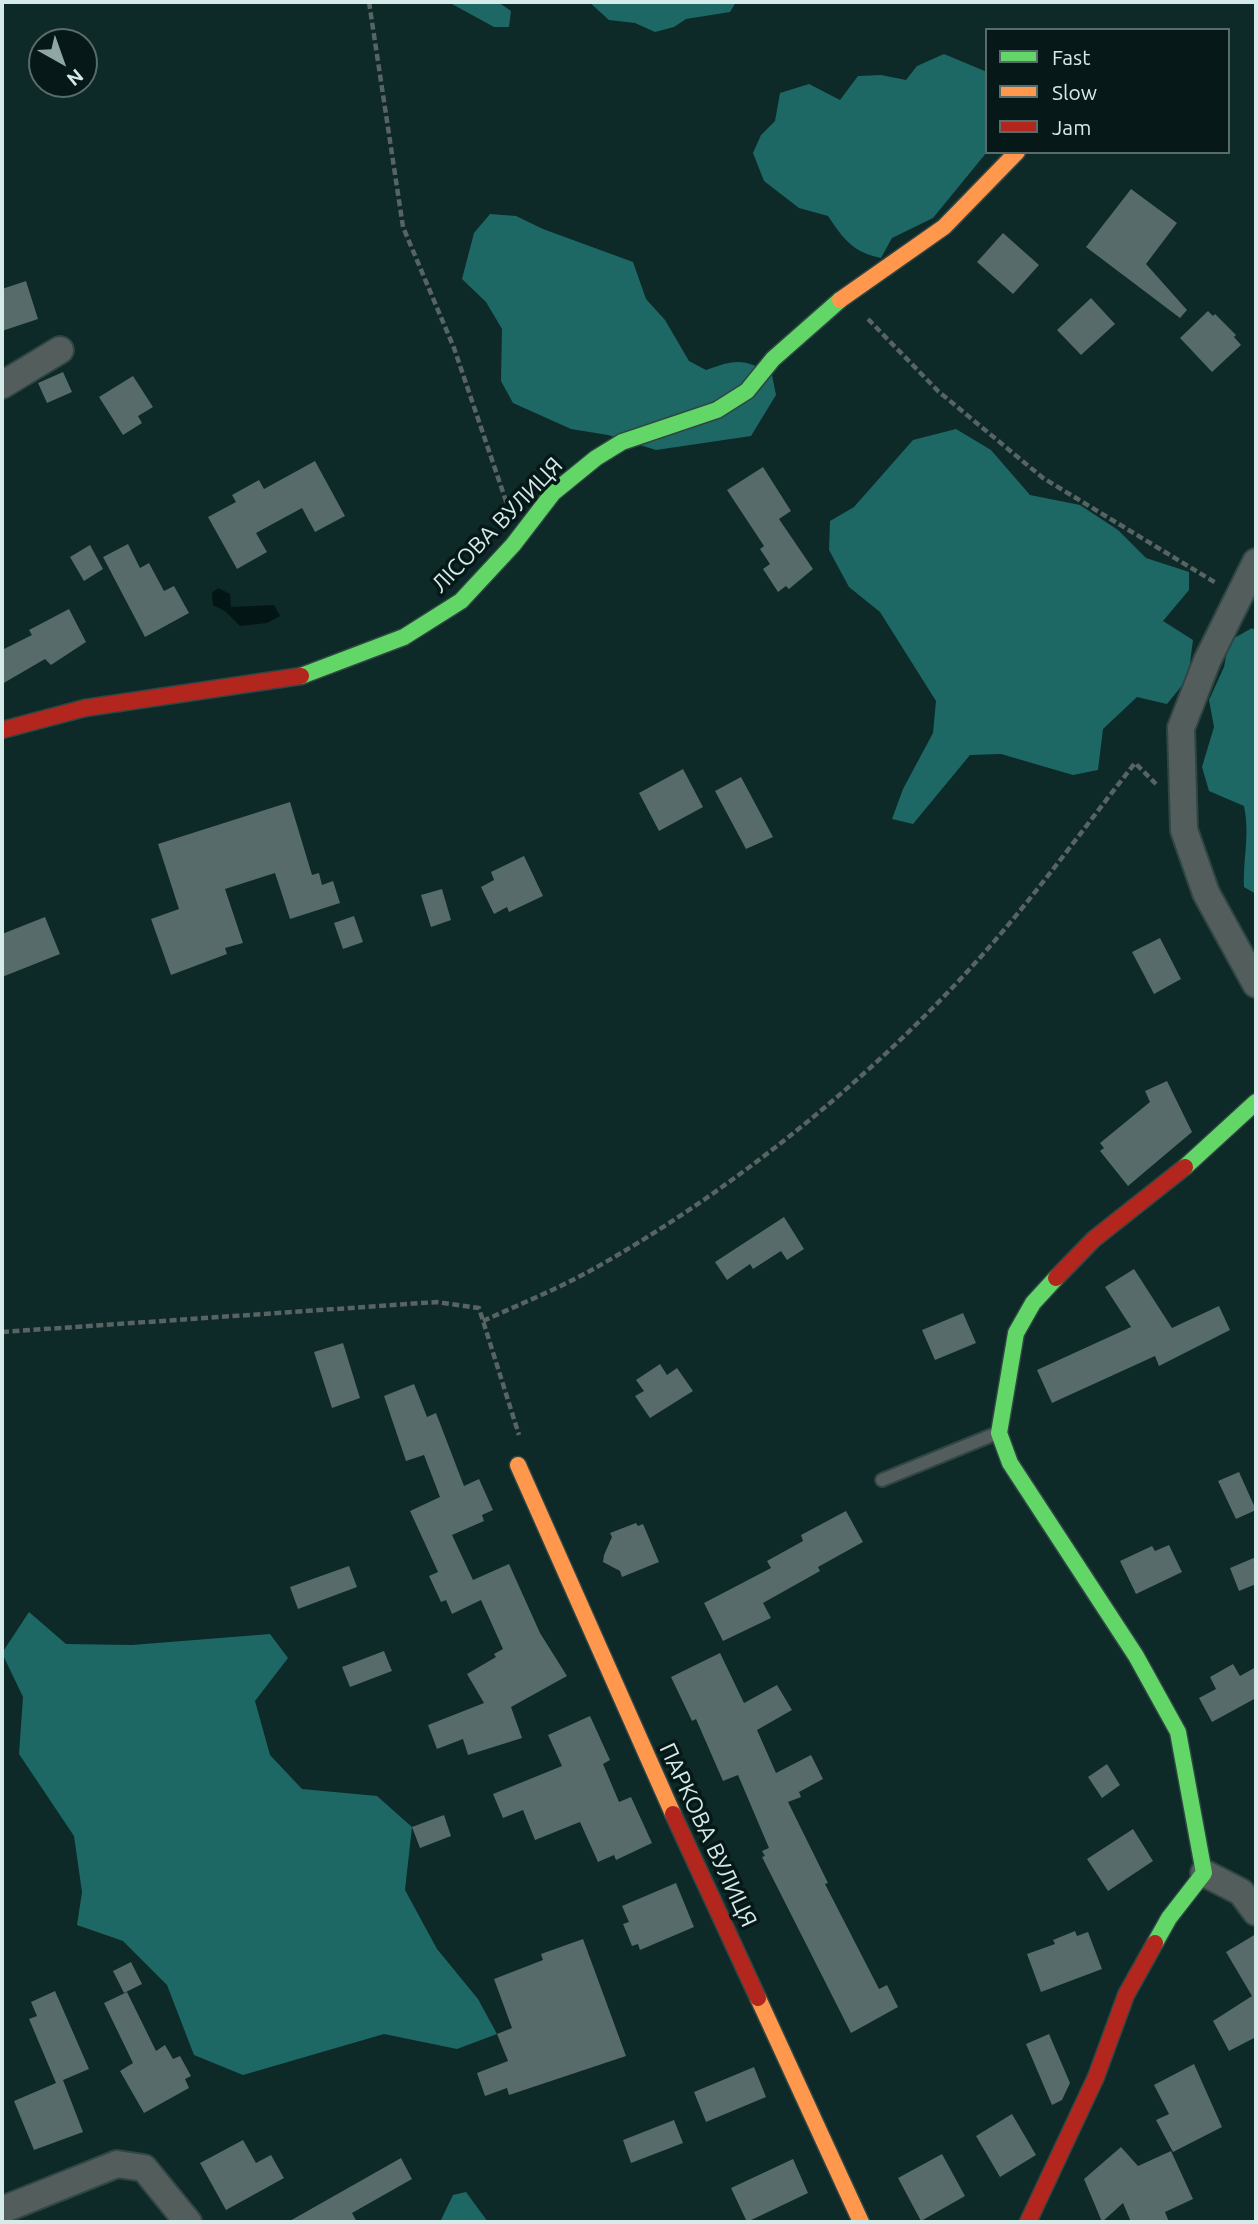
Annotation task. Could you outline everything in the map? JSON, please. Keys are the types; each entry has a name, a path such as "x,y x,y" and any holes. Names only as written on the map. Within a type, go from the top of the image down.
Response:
{"street":[{"name":"ЛІСОВА ВУЛИЦЯ","path":"2,730 85,708 190,695 316,671 404,637 461,601 554,493 596,458 622,442 717,410 747,391 773,359 823,312 944,227 1015,154"},
{"path":"2,385 60,350"},
{"path":"1256,562 1207,661 1181,728 1184,830 1206,893 1256,984"},
{"path":"1028,2222 1096,2077 1126,1995 1169,1918 1204,1873 1178,1732 1136,1656 1010,1463 999,1433 1016,1334 1033,1303 1094,1239 1176,1175 1256,1102"},
{"name":"ПАРКОВА ВУЛИЦЯ","path":"518,1465 635,1731 861,2222"},
{"path":"1204,1873 1241,1892 1256,1912"},
{"path":"2,2210 117,2164 145,2168 188,2222"}],"lane":[{"path":"882,1479 999,1433"}],"path":[{"path":"369,2 403,227 454,348 509,510 521,534"},
{"path":"845,296 938,391 1043,478 1238,597"},
{"path":"483,1321 587,1273 667,1224 793,1132 891,1049 976,961 1135,763 1183,813"},
{"path":"2,1332 438,1302 479,1308 521,1443 518,1465"}],"shaded area":[{"path":"498,2 511,11 509,27 494,27 452,4"},
{"path":"589,2 736,2 730,12 686,19 674,27 655,32 635,23 609,20"},
{"path":"944,54 985,71 985,154 933,218 892,238 881,258 850,244 828,216 799,208 764,181 753,153 761,135 775,121 780,93 809,84 840,100 858,76 881,75 906,80 917,66"},
{"path":"490,214 516,216 543,229 633,262 646,299 665,320 689,361 706,370 733,362 747,363 772,375 776,395 751,436 656,450 608,435 571,429 513,403 501,381 502,329 486,302 462,279 474,233"},
{"path":"956,429 991,450 1030,495 1080,505 1118,530 1146,558 1189,572 1189,590 1163,621 1193,640 1188,678 1167,704 1137,697 1103,729 1098,770 1073,775 1001,754 970,755 913,824 892,819 903,789 933,733 936,701 880,612 849,587 829,550 830,521 854,507 913,440"},
{"path":"218,588 230,594 231,607 274,605 280,616 267,623 240,626 225,611 213,605 212,593"},
{"path":"1252,628 1256,631 1256,894 1244,887 1244,806 1209,791 1202,767 1214,727 1209,700 1224,667 1229,641"},
{"path":"29,1612 66,1644 132,1645 270,1634 288,1658 255,1701 270,1755 302,1789 377,1796 412,1827 405,1890 437,1949 478,1999 497,2034 457,2049 384,2034 243,2075 194,2055 167,1985 123,1941 77,1925 82,1892 74,1836 19,1754 23,1697 2,1653"},
{"path":"466,2192 488,2222 440,2222 453,2195"}],"building":[{"path":"1131,189 1177,223 1146,264 1187,310 1180,318 1086,247"},
{"path":"1003,233 1039,265 1013,294 977,262"},
{"path":"26,281 38,319 2,331 2,289"},
{"path":"1091,298 1115,324 1081,355 1057,330"},
{"path":"1208,311 1213,316 1215,314 1236,335 1234,337 1241,345 1212,372 1180,338"},
{"path":"63,372 72,392 47,403 38,383"},
{"path":"133,376 153,407 138,416 142,423 123,435 99,397"},
{"path":"315,461 345,516 315,532 302,508 256,533 267,552 237,569 208,517 236,502 232,495 259,480 264,489"},
{"path":"763,467 791,511 779,519 813,569 789,589 786,586 778,592 763,569 770,564 760,549 764,546 727,490"},
{"path":"128,544 140,568 149,563 164,591 174,586 189,613 145,637 103,557"},
{"path":"90,545 103,569 84,581 70,557"},
{"path":"69,609 86,642 51,665 45,659 2,684 2,650 32,635 29,630"},
{"path":"683,769 703,807 659,831 639,793"},
{"path":"741,777 773,837 746,849 715,791"},
{"path":"290,802 312,875 319,873 322,885 333,881 340,903 290,919 275,873 225,889 243,943 225,948 227,954 171,975 151,919 179,909 158,844"},
{"path":"524,856 543,896 509,912 507,907 494,914 481,887 494,880 491,872"},
{"path":"442,889 451,920 431,927 421,895"},
{"path":"354,916 363,942 343,949 334,923"},
{"path":"45,917 60,954 2,977 2,934"},
{"path":"1160,938 1181,979 1154,994 1132,952"},
{"path":"1167,1081 1192,1132 1128,1186 1100,1151 1104,1148 1100,1143 1150,1102 1145,1091"},
{"path":"784,1217 804,1249 787,1260 781,1251 753,1269 750,1264 727,1280 715,1262"},
{"path":"1134,1269 1172,1328 1219,1306 1230,1330 1159,1366 1155,1356 1052,1403 1037,1370 1131,1327 1105,1287"},
{"path":"963,1313 976,1343 935,1360 922,1330"},
{"path":"343,1343 360,1398 332,1408 314,1352"},
{"path":"660,1364 667,1375 677,1368 693,1391 650,1418 635,1396 644,1391 636,1380"},
{"path":"414,1384 427,1417 436,1413 464,1486 479,1479 493,1510 482,1515 484,1521 452,1535 473,1580 509,1564 540,1633 567,1676 511,1707 522,1738 468,1755 463,1739 437,1749 428,1725 484,1703 467,1674 496,1657 494,1654 503,1649 481,1600 452,1614 446,1600 441,1602 429,1576 438,1572 410,1511 440,1497 424,1455 406,1461 384,1396"},
{"path":"1239,1472 1256,1510 1236,1519 1218,1481"},
{"path":"846,1511 863,1542 818,1567 820,1571 763,1603 771,1618 723,1641 704,1603 771,1568 767,1561 803,1541 801,1535"},
{"path":"636,1523 638,1526 643,1524 659,1562 622,1577 620,1571 603,1562 604,1555 612,1537 610,1533"},
{"path":"1169,1545 1182,1572 1136,1594 1120,1561 1152,1546 1155,1551"},
{"path":"1256,1557 1256,1584 1239,1591 1230,1568"},
{"path":"349,1566 357,1587 298,1609 290,1587"},
{"path":"384,1651 392,1671 350,1687 342,1667"},
{"path":"720,1653 744,1703 777,1685 792,1710 757,1730 776,1773 811,1755 823,1779 799,1792 801,1797 788,1802 828,1883 825,1884 879,1989 887,1985 898,2007 851,2033 762,1857 765,1856 762,1851 769,1848 738,1775 723,1781 696,1719 692,1721 671,1677"},
{"path":"1233,1664 1240,1676 1256,1667 1256,1698 1212,1722 1199,1698 1216,1689 1210,1677"},
{"path":"590,1716 610,1760 603,1764 619,1802 631,1797 652,1843 616,1860 614,1855 598,1862 580,1822 535,1840 523,1810 503,1818 493,1794 562,1766 548,1735"},
{"path":"1107,1764 1120,1785 1102,1798 1088,1777"},
{"path":"444,1815 451,1836 420,1848 412,1827"},
{"path":"1133,1829 1153,1861 1108,1891 1087,1859"},
{"path":"676,1883 694,1927 640,1950 638,1944 632,1946 623,1924 629,1922 622,1906"},
{"path":"1075,1931 1077,1936 1088,1932 1102,1969 1041,1992 1027,1954 1055,1944 1053,1940"},
{"path":"1256,1934 1256,2037 1229,2051 1213,2021 1252,1996 1226,1952"},
{"path":"583,1939 626,2056 509,2095 507,2088 485,2096 477,2073 508,2061 497,2034 512,2028 494,1979 543,1960 541,1954"},
{"path":"131,1962 142,1984 124,1993 113,1971"},
{"path":"55,1991 89,2069 56,2083 29,2019 37,2016 31,2002"},
{"path":"127,1992 156,2051 165,2045 173,2059 180,2056 191,2076 185,2079 189,2088 144,2113 120,2071 133,2063 104,2003"},
{"path":"1049,2034 1070,2083 1062,2100 1052,2105 1026,2044"},
{"path":"1194,2064 1222,2127 1173,2152 1156,2120 1169,2114 1154,2085"},
{"path":"754,2067 766,2097 706,2122 694,2092"},
{"path":"63,2080 83,2132 34,2150 14,2101"},
{"path":"1012,2114 1036,2155 1000,2177 976,2136"},
{"path":"674,2120 683,2143 631,2163 623,2140"},
{"path":"243,2140 256,2163 271,2155 284,2178 226,2210 200,2163"},
{"path":"1121,2147 1138,2166 1171,2151 1193,2199 1165,2212 1169,2222 1131,2222 1123,2203 1102,2222 1084,2179"},
{"path":"942,2154 965,2196 921,2221 898,2178"},
{"path":"401,2158 412,2179 352,2213 357,2222 288,2222"},
{"path":"793,2159 808,2193 747,2222 731,2188"}],"traffic: fast":[{"path":"301,676 404,637 461,601 513,545 553,493 596,458 622,442 717,410 747,391 773,359 840,300"},
{"path":"1185,1167 1256,1102"},
{"path":"1056,1278 1033,1303 1016,1333 999,1433 1010,1463 1136,1656 1178,1732 1204,1873 1169,1918 1155,1943"}],"traffic: slow":[{"path":"840,300 944,227 1015,154"},
{"path":"518,1465 673,1814"},
{"path":"758,1998 861,2222"}],"traffic: jam":[{"path":"2,730 85,708 301,676"},
{"path":"1056,1278 1094,1239 1185,1167"},
{"path":"673,1814 758,1998"},
{"path":"1028,2222 1096,2077 1126,1995 1155,1943"}]}
